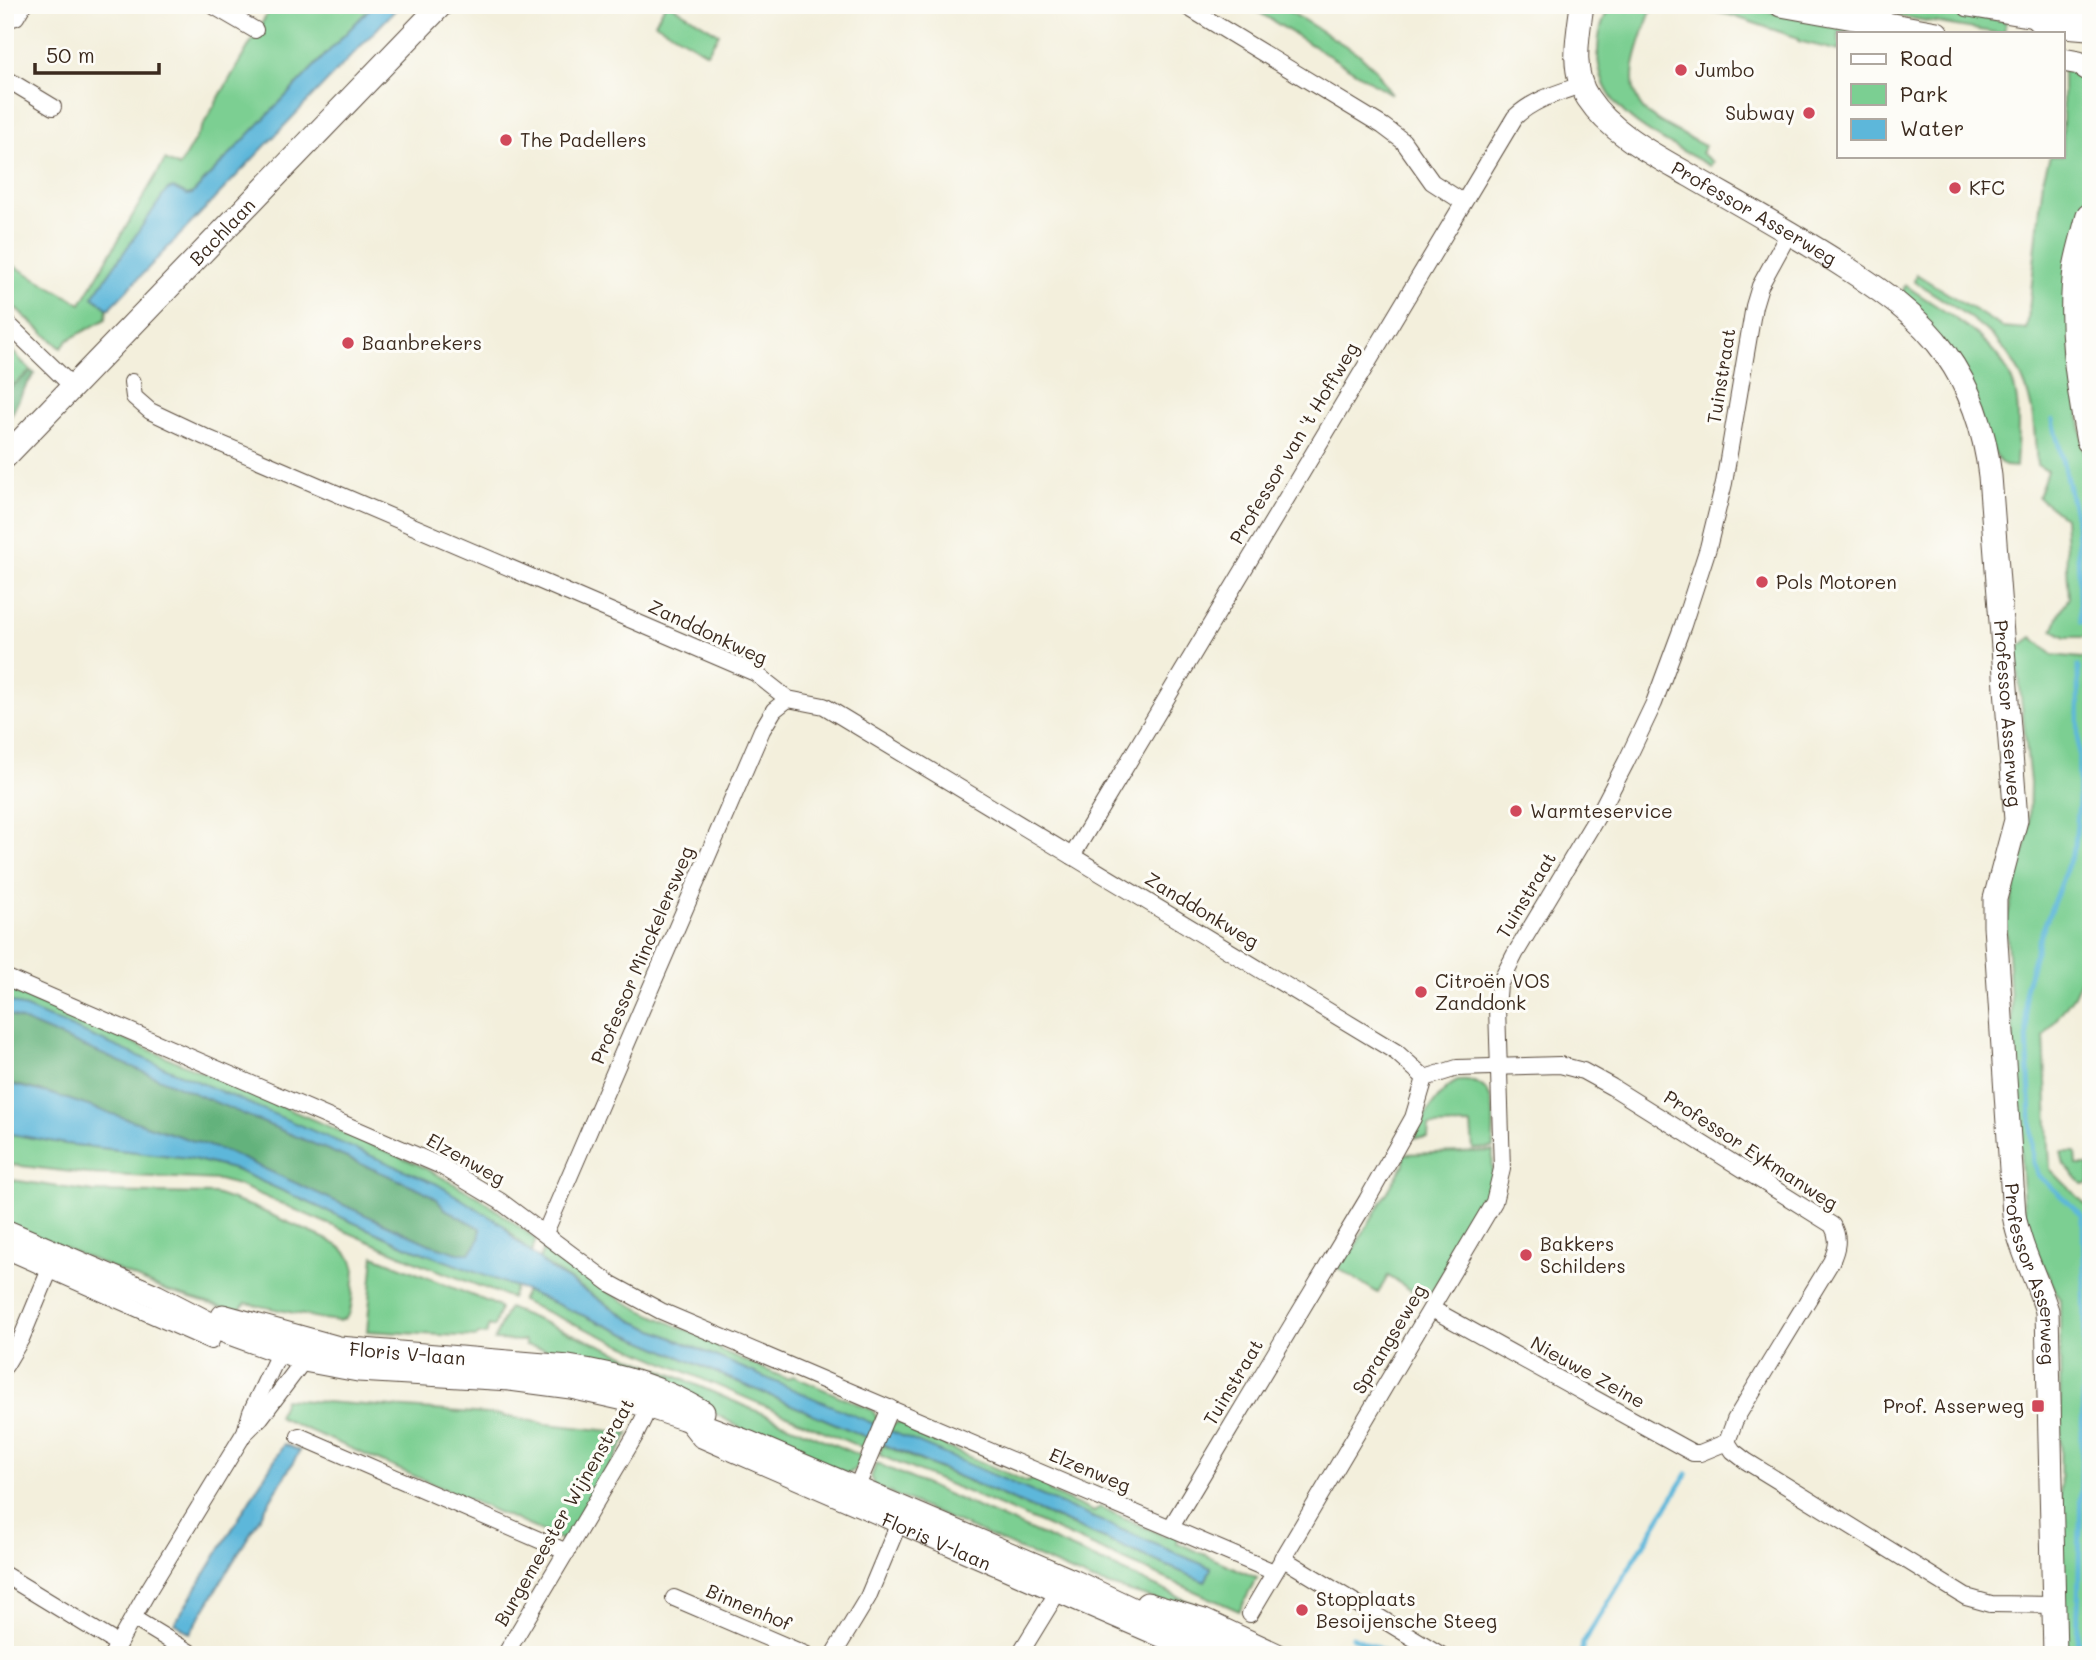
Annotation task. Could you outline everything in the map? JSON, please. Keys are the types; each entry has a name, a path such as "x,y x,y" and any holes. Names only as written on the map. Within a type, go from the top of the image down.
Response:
{"highway":[{"path":"2040,17 2059,14 2081,5"},
{"path":"2091,218 2079,265 2075,322 2081,386 2091,439"}],"street":[{"path":"6,20 16,17 23,5"},
{"path":"212,5 255,30"},
{"name":"Bachlaan","path":"5,457 441,5"},
{"path":"1184,5 1383,126 1403,141 1432,182 1463,202"},
{"name":"Professor Asserweg","path":"1583,5 1576,57 1581,85 1588,99 1619,131 1654,155 1789,233 1874,286 1910,314 1945,352 1968,393 1987,457 2016,820 1995,899 1995,926 2014,1215 2022,1249 2039,1285 2047,1311 2055,1655"},
{"path":"1781,5 1931,32"},
{"path":"1969,5 2040,17 2064,26 2091,26"},
{"path":"2091,49 2091,64"},
{"path":"2064,50 2091,55"},
{"path":"2064,60 2079,63 2091,72"},
{"path":"5,78 53,107"},
{"name":"Professor van 't Hoffweg","path":"1072,856 1515,117 1525,107 1541,98 1581,85"},
{"name":"Tuinstraat","path":"1499,1067 1499,985 1600,812 1626,762 1654,703 1683,625 1724,483 1754,306 1760,286 1789,233"},
{"path":"5,321 72,386"},
{"name":"Zanddonkweg","path":"132,382 134,397 150,411 172,422 755,673 788,699 824,706 1396,1052 1425,1078"},
{"name":"Professor Minckelersweg","path":"545,1233 762,730 774,710 788,699"},
{"name":"Elzenweg","path":"5,977 441,1166 500,1201 611,1284 661,1311 1171,1527 1278,1565 1441,1655"},
{"name":"Professor Eykmanweg","path":"1499,1067 1560,1065 1596,1077 1822,1217 1837,1233 1837,1249 1831,1262 1735,1420 1727,1442"},
{"path":"1425,1078 1457,1068 1499,1067"},
{"name":"Sprangseweg","path":"1250,1614 1494,1202 1502,1169 1499,1067"},
{"name":"Tuinstraat","path":"1171,1527 1374,1189 1413,1118 1425,1078"},
{"name":"Floris V-laan","path":"5,1231 219,1321 308,1350 358,1370 510,1379 653,1398 697,1408 750,1443"},
{"name":"Floris V-laan","path":"5,1250 211,1341 219,1321"},
{"path":"5,1366 21,1339 50,1269"},
{"name":"Nieuwe Zeine","path":"1432,1309 1693,1452 1700,1453 1727,1442"},
{"path":"245,1433 251,1412 284,1343"},
{"path":"5,1576 115,1649 245,1433 261,1417 308,1350"},
{"name":"Floris V-laan","path":"653,1398 683,1418 750,1443 1228,1650 1277,1655"},
{"name":"Burgemeester Wijnenstraat","path":"505,1655 635,1436 653,1398"},
{"path":"856,1489 890,1408"},
{"name":"Floris V-laan","path":"683,1418 700,1439 1198,1655"},
{"path":"299,1436 567,1552"},
{"path":"1727,1442 1733,1451 1746,1461 1966,1597 1991,1604 2054,1605"},
{"path":"833,1655 869,1597 898,1525"},
{"path":"1019,1655 1056,1593"},
{"name":"Binnenhof","path":"674,1598 807,1655"},
{"path":"133,1618 194,1655"}],"green space":[{"path":"264,5 373,5 192,194 187,195 173,188 167,191 93,297 107,308 106,319 68,340 61,348 5,299 5,261 81,304 165,160 179,167 270,9"},
{"path":"665,5 671,5 719,34 707,53 655,23"},
{"path":"1247,5 1279,5 1359,54 1376,70 1391,94"},
{"path":"1611,5 1653,5 1635,58 1633,86 1637,98 1644,110 1655,119 1705,146 1701,153 1713,162 1710,166 1636,122 1620,109 1608,93 1601,74 1598,46 1603,22"},
{"path":"1679,5 1734,5 1878,32 1837,32 1837,51 1798,41 1798,38 1730,15"},
{"path":"1834,5 1894,5 2006,21 2004,32"},
{"path":"2064,66 2080,74 2091,86 2091,201 2074,250 2072,365 2091,495 2091,637 2066,637 2053,630 2069,598 2064,517 2038,497 2047,471 2037,465 2031,406 2024,383 2014,363 1986,331 1914,281 1916,274 2002,327 2027,329 2043,179 2049,158 2064,158"},
{"path":"1905,285 1968,328 1996,354 2006,369 2014,386 2017,406 2016,467 2005,466 1999,461 1902,294"},
{"path":"5,349 12,351 31,371 11,387 12,379 5,371"},
{"path":"31,371 35,374 5,425 5,392"},
{"path":"2032,637 2053,655 2091,659 2091,946 2088,964 2074,995 2044,1036 2050,1169 2091,1208 2091,1655 2061,1655 2060,1300 2025,1227 2006,922 2029,832 2030,783 2016,649"},
{"path":"5,988 419,1165 479,1197 536,1239 531,1254 503,1225 5,999"},
{"path":"5,1013 420,1189 437,1199 445,1209 480,1228 478,1242 469,1253 458,1253 429,1244 230,1153 52,1094 5,1082"},
{"path":"1458,1081 1482,1086 1488,1093 1493,1113 1493,1148 1473,1149 1471,1125 1429,1126 1428,1138 1415,1138 1426,1114 1438,1098"},
{"path":"5,1133 66,1144 189,1158 236,1170 408,1247 516,1287 511,1298 424,1265 238,1185 219,1180 88,1174 5,1164"},
{"path":"1493,1151 1492,1180 1486,1201 1427,1300 1388,1276 1378,1293 1336,1267 1347,1250 1354,1248 1404,1164 1404,1154"},
{"path":"2061,1152 2076,1152 2077,1165 2089,1165 2089,1184 2083,1185 2064,1164"},
{"path":"5,1179 93,1192 215,1194 253,1207 343,1249 352,1260 355,1270 350,1312 346,1318 339,1321 246,1303 237,1312 167,1291 5,1223"},
{"path":"545,1246 606,1291 652,1315 718,1343 720,1350 787,1379 793,1376 872,1410 878,1419 875,1425 633,1321 539,1260"},
{"path":"374,1256 496,1305 500,1309 494,1327 489,1325 486,1335 478,1334 477,1337 367,1331"},
{"path":"526,1291 868,1438 865,1449 521,1301"},
{"path":"508,1308 652,1366 861,1456 858,1465 848,1474 751,1434 693,1401 605,1365 575,1355 525,1345 525,1341 494,1340"},
{"path":"284,1399 501,1415 547,1424 629,1433 569,1543 278,1417"},
{"path":"900,1422 944,1440 946,1447 1027,1482 1033,1479 1047,1485 1050,1492 1094,1512 1100,1507 1164,1536 1171,1532 1179,1536 1176,1542 1257,1578 1239,1611 879,1455 883,1445 1205,1582 1211,1568 889,1431 891,1425"},
{"path":"876,1463 1235,1623 1090,1580 874,1486 871,1478"}],"water":[{"path":"373,5 400,5 110,308 93,297 167,190 173,188 187,195 192,194"},
{"path":"5,999 437,1184 503,1225 514,1239 552,1270 633,1321 1211,1568 1205,1582 526,1291 408,1247 236,1170 189,1158 66,1144 5,1133 5,1083 52,1094 230,1153 429,1244 458,1253 469,1253 480,1236 480,1228 445,1209 437,1199 420,1189 5,1013"},
{"path":"284,1444 300,1451 190,1633 175,1623"}],"waterway":[{"path":"2053,420 2077,523 2081,622"},
{"path":"2077,1655 2085,1317 2083,1216 2039,1176 2033,1163 2025,989 2039,940 2075,846 2079,802 2078,666"},
{"path":"1581,1655 1583,1643 1687,1474"},
{"path":"1352,1637 1393,1655"}],"place":[{"name":"Jumbo","path":"1681,70"},
{"name":"Subway","path":"1809,113"},
{"name":"The Padellers","path":"506,140"},
{"name":"KFC","path":"1955,188"},
{"name":"Baanbrekers","path":"348,343"},
{"name":"Pols Motoren","path":"1762,582"},
{"name":"Warmteservice","path":"1516,811"},
{"name":"Citroën VOS Zanddonk","path":"1421,992"},
{"name":"Bakkers Schilders","path":"1526,1255"},
{"name":"Prof. Asserweg","path":"2038,1406"},
{"name":"Stopplaats Besoijensche Steeg","path":"1302,1610"}]}
